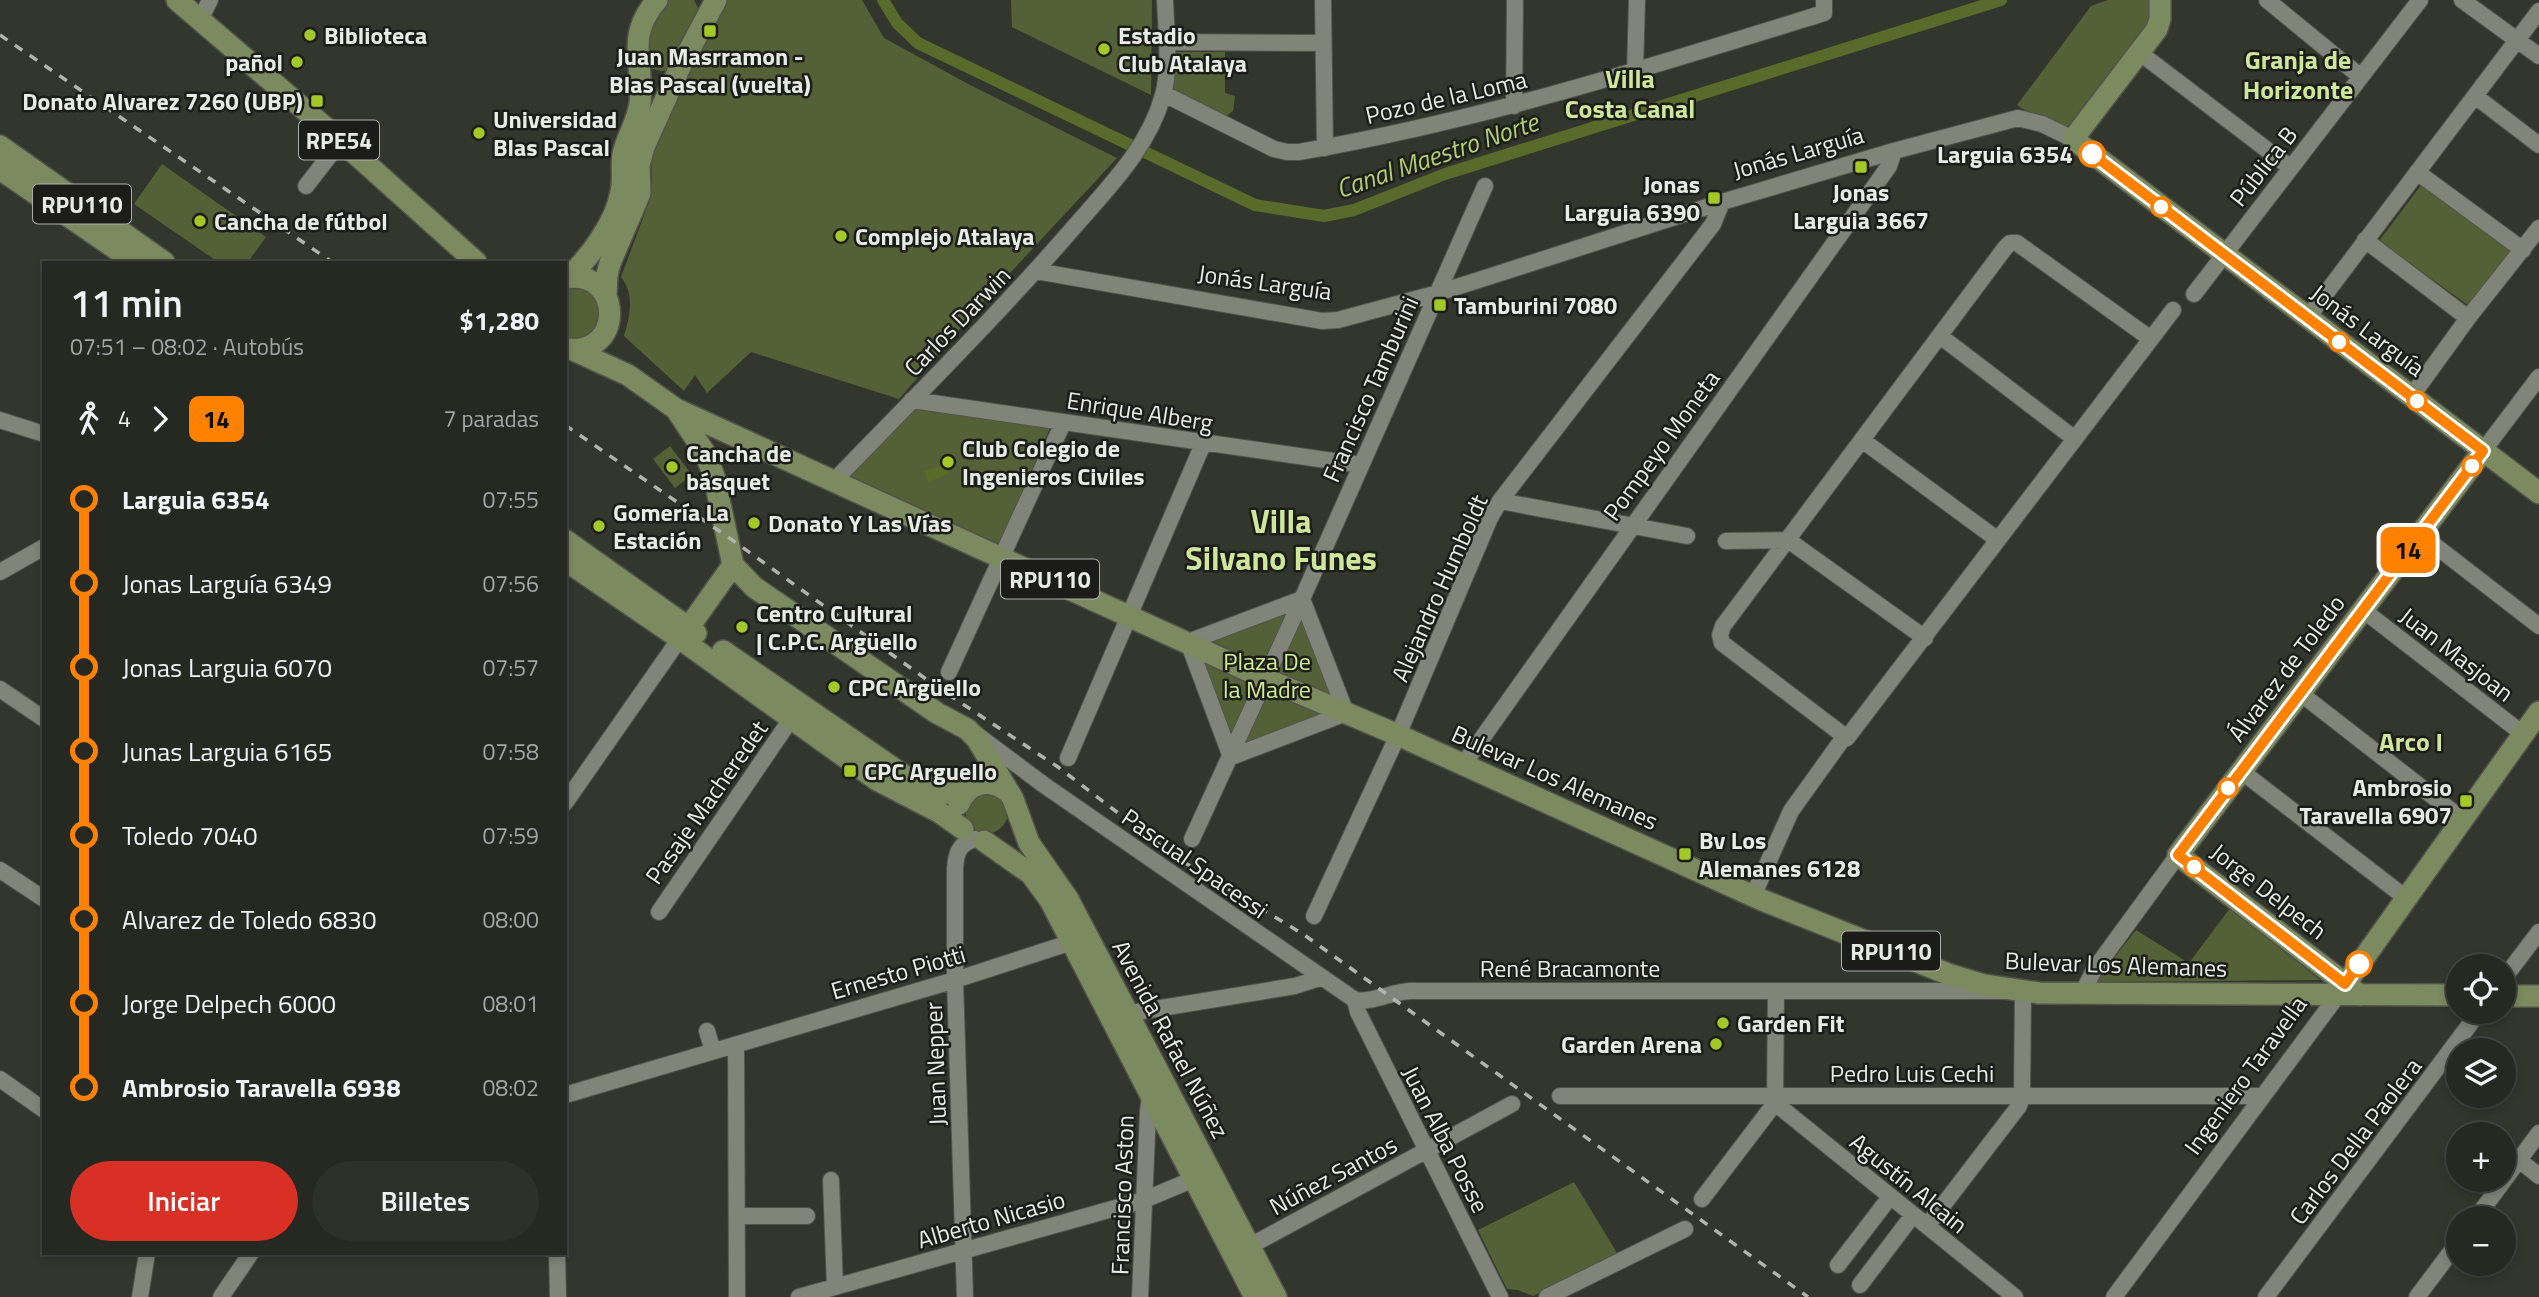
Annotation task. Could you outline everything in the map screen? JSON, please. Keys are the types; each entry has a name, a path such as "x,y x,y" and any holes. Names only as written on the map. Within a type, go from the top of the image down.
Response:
{"main road":[{"name":"RPE54","path":"177,0 475,261"},
{"path":"567,278 594,250 620,199 624,153 638,117 638,33 648,10 657,0"},
{"path":"2073,139 2157,29 2160,0"},
{"path":"628,375 611,345 608,327 610,312 606,296 607,275 640,193 640,156 712,2"},
{"path":"639,61 645,69 654,74 665,75 680,68"},
{"name":"Jonás Larguía","path":"2073,139 2539,493"},
{"name":"RPU110","path":"0,146 163,261"},
{"name":"RPU110","path":"0,169 134,261"},
{"path":"567,278 590,281 606,296"},
{"path":"568,349 592,345 608,327"},
{"path":"568,349 628,375 676,409 705,453"},
{"name":"Bulevar Los Alemanes","path":"676,409 1266,679 1758,898 1948,974 1984,985 2023,992 2082,994 2348,991 2446,995"},
{"path":"684,632 733,565 718,488 703,445 707,436 716,433 732,435"},
{"name":"Álvarez de Toledo","path":"2178,855 2483,451"},
{"path":"567,542 684,632 792,719 877,780 939,812 974,836 995,840 1008,832 1014,823 1013,802 999,786 987,783 967,791 942,793 909,779 684,632 567,561"},
{"name":"Avenida Rafael Núñez","path":"733,565 754,587 937,713 967,729 977,739 1013,802 1029,843 1063,890 1276,1297"},
{"path":"716,588 740,585 754,587"},
{"name":"Ingeniero Taravella","path":"2348,991 2406,898 2539,712"},
{"name":"Avenida Rafael Núñez","path":"937,713 970,749 974,762 967,791 958,810 974,836 1036,879 1050,900 1255,1297"},
{"name":"Jorge Delpech","path":"2178,855 2348,991"},
{"path":"2516,996 2539,996"},
{"path":"1183,1158 1194,1169 1232,1241 1239,1247 1250,1246"}],"street":[{"path":"200,20 210,0"},
{"path":"1164,94 1165,0"},
{"path":"1323,0 1325,148"},
{"path":"1514,0 1514,106"},
{"path":"1635,71 1637,0"},
{"path":"2267,0 2361,77"},
{"name":"Pública B","path":"2194,294 2420,0"},
{"path":"2462,0 2539,56"},
{"name":"Pozo de la Loma","path":"1164,94 1274,149 1299,152 1514,106 1635,71 1824,6"},
{"path":"2308,317 2539,10"},
{"path":"1166,42 1324,43"},
{"path":"2140,53 2291,168"},
{"name":"Carlos Darwin","path":"834,481 1036,271 1133,155 1164,94"},
{"path":"2475,96 2539,145"},
{"name":"Jonás Larguía","path":"1036,271 1322,321 1338,320 1438,293 1722,202 1894,151 2018,118 2042,124 2073,139"},
{"path":"306,186 341,141"},
{"name":"Pompeyo Moneta","path":"1463,765 1889,166 1894,151"},
{"path":"2417,172 2523,250"},
{"name":"Francisco Tamburini","path":"1192,839 1302,599 1485,186"},
{"name":"Alejandro Humboldt","path":"1314,916 1398,736 1490,518 1500,501 1713,223 1722,202"},
{"path":"2411,397 2468,318 2539,228"},
{"path":"2365,240 2468,318"},
{"path":"1758,898 1801,813 1850,744 1847,738 1722,643 1720,635 1723,626 2010,243 2017,243 2151,339"},
{"path":"1847,738 2172,310"},
{"path":"1940,336 2075,439"},
{"name":"Álvarez de Toledo","path":"2483,451 2539,377"},
{"name":"Enrique Alberg","path":"912,400 1361,466"},
{"path":"0,420 42,433"},
{"path":"948,672 1003,558 1063,422"},
{"path":"1863,440 1998,540"},
{"path":"1068,758 1203,444"},
{"path":"1500,501 1686,536"},
{"path":"2420,534 2539,626"},
{"path":"1726,541 1788,540 1925,638"},
{"path":"0,572 42,548"},
{"path":"1302,599 1346,713 1231,757 1188,642 1302,599"},
{"name":"Juan Masjoan","path":"2363,610 2524,734"},
{"path":"567,800 684,632"},
{"path":"0,689 42,718"},
{"path":"2300,694 2462,819"},
{"name":"Pasaje Macheredet","path":"659,912 792,719"},
{"name":"Pascual Spacessi","path":"967,729 1320,978"},
{"path":"2241,771 2406,898"},
{"path":"1013,802 1026,784 1034,782 1044,785"},
{"name":"Juan Nepper","path":"965,1297 955,980 955,856 964,843 974,836"},
{"name":"Álvarez de Toledo","path":"2082,994 2094,970 2178,855"},
{"path":"0,870 42,899"},
{"path":"2516,962 2539,932"},
{"name":"Ernesto Piotti","path":"713,1051 955,980 1072,942"},
{"path":"1129,1015 1295,986 1320,978 1355,1000"},
{"name":"René Bracamonte","path":"1355,1000 1368,1001 1388,994 1410,991 2023,992"},
{"name":"Ingeniero Taravella","path":"2114,1297 2263,1096 2348,991"},
{"path":"1702,1199 1775,1099 1776,992"},
{"path":"1927,1226 2015,1112 2022,1097 2023,992"},
{"name":"Juan Alba Posse","path":"1355,1000 1358,1012 1500,1297"},
{"name":"Carlos Della Paolera","path":"2266,1297 2470,1024"},
{"path":"567,1094 713,1051 707,1031"},
{"path":"736,1045 737,1297"},
{"path":"0,1079 42,1109"},
{"name":"Francisco Aston","path":"1140,1297 1147,1111 1150,1096"},
{"name":"Pedro Luis Cechi","path":"1560,1096 1775,1099 2263,1096"},
{"name":"Agustín Alcain","path":"1775,1099 1890,1197 2015,1297"},
{"name":"Núñez Santos","path":"1250,1246 1512,1104"},
{"path":"2485,1206 2539,1133"},
{"path":"2519,1160 2539,1176"},
{"name":"Alberto Nicasio","path":"799,1297 1144,1200 1194,1179"},
{"path":"831,1180 835,1287"},
{"path":"1838,1265 1890,1197"},
{"path":"1860,1285 1913,1215"},
{"path":"738,1216 807,1216"},
{"path":"1547,1297 1685,1229"},
{"path":"140,1297 147,1255"},
{"path":"221,1297 250,1255"},
{"path":"557,1255 558,1297"},
{"path":"2417,1297 2446,1258"}],"green space":[{"path":"662,0 694,0 699,10 671,70 660,71 647,67 643,60 652,14"},
{"name":"Complejo Atalaya","path":"727,0 862,0 884,38 970,85 1117,158 983,302 899,399 751,352 707,393 695,375 684,391 624,336 630,298 621,277 652,194 651,143"},
{"name":"Estadio Club Atalaya","path":"1011,0 1152,0 1151,95 1012,27"},
{"path":"2108,0 2152,0 2153,8 2146,34 2069,130 2030,114 2017,105 2091,6"},
{"path":"1173,52 1225,52 1225,93 1235,96 1233,111 1225,117 1173,93"},
{"name":"Cancha de fútbol","path":"162,164 266,237 249,261 217,261 134,204"},
{"path":"2422,184 2514,251 2472,308 2379,241"},
{"path":"571,283 602,300 597,335 567,343 567,284"},
{"name":"Club Colegio de Ingenieros Civiles","path":"914,405 1051,426 999,544 848,475"},
{"name":"Cancha de básquet","path":"670,446 692,475 675,488 653,459"},
{"name":"Plaza De la Madre","path":"1298,605 1337,705 1332,712 1238,750 1196,645"},
{"path":"982,791 1004,799 1008,816 1000,829 991,833 976,831 966,821 966,804"},
{"path":"2230,908 2320,980 2095,982 2136,930 2189,963"},
{"path":"1574,1182 1617,1253 1533,1296 1507,1289 1478,1230"}],"shaded area":[{"path":"945,464 949,474 928,482 924,471"}],"waterway":[{"name":"Canal Maestro Norte","path":"883,0 897,23 918,43 1255,205 1324,216 1354,210 1445,174 2001,0"}],"railway":[{"path":"0,35 331,261"},
{"path":"567,426 728,537 940,689 1058,767 1177,858 1303,934 1808,1297"}],"bus line":[{"name":"14","path":"2092,154 2483,451 2178,855 2345,984 2359,964"}],"place":[{"name":"Juan Masrramon - Blas Pascal (vuelta)","path":"710,31"},
{"name":"Biblioteca","path":"310,35"},
{"name":"Estadio Club Atalaya","path":"1104,49"},
{"name":"pañol","path":"297,62"},
{"name":"Donato Alvarez 7260 (UBP)","path":"317,101"},
{"name":"Universidad Blas Pascal","path":"479,133"},
{"name":"Larguia 6354","path":"2092,154"},
{"name":"Jonas Larguia 3667","path":"1861,167"},
{"name":"Jonas Larguia 6390","path":"1714,198"},
{"name":"Cancha de fútbol","path":"200,221"},
{"name":"Complejo Atalaya","path":"841,236"},
{"name":"Tamburini 7080","path":"1440,305"},
{"name":"Club Colegio de Ingenieros Civiles","path":"948,462"},
{"name":"Cancha de básquet","path":"672,467"},
{"name":"Donato Y Las Vías","path":"754,523"},
{"name":"Gomería La Estación","path":"599,526"},
{"name":"Centro Cultural | C.P.C. Argüello","path":"742,627"},
{"name":"CPC Argüello","path":"834,687"},
{"name":"CPC Arguello","path":"850,771"},
{"name":"Ambrosio Taravella 6907","path":"2466,801"},
{"name":"Bv Los Alemanes 6128","path":"1685,854"},
{"name":"Garden Fit","path":"1723,1023"},
{"name":"Garden Arena","path":"1716,1044"}],"district":[{"name":"Granja de Horizonte","path":"2298,74"},
{"name":"Villa Costa Canal","path":"1630,93"},
{"name":"Villa Silvano Funes","path":"1281,540"},
{"name":"Arco I","path":"2411,741"}]}
